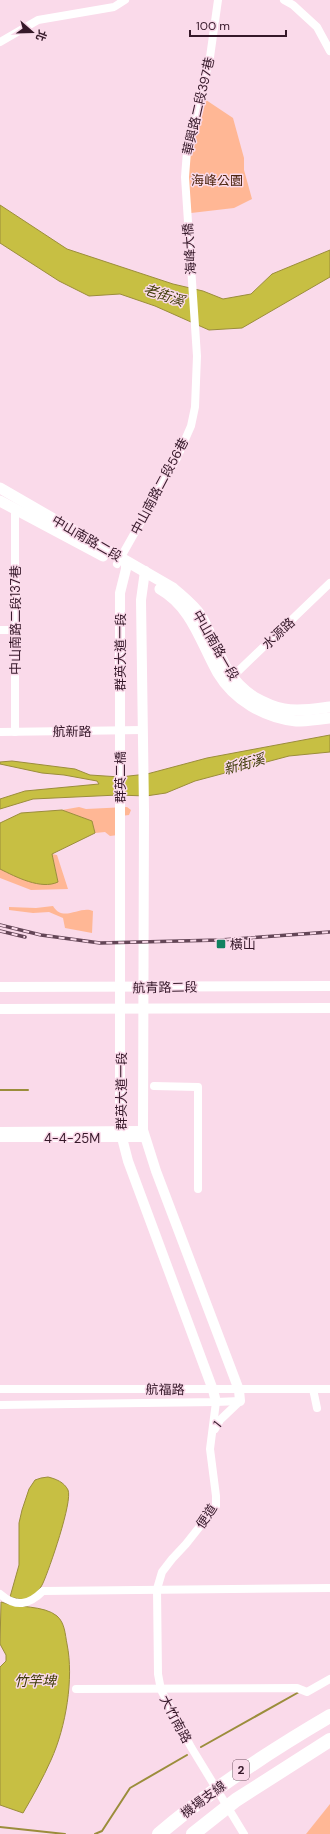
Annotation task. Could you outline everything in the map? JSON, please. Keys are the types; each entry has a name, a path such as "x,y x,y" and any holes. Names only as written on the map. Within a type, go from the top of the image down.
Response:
{"highway":[{"name":"機場支線","path":"159,1834 224,1782 273,1749 330,1716"},
{"name":"機場支線","path":"193,1834 236,1800 330,1740"}],"main road":[{"name":"中山南路二段","path":"0,488 122,563 171,591"},
{"name":"中山南路二段","path":"0,500 122,563"},
{"name":"中山南路一段","path":"171,591 195,624 218,673 250,694 273,706 298,710 330,708"},
{"name":"中山南路一段","path":"228,680 232,692 247,703 281,719 298,721 330,718"}],"street":[{"path":"0,42 38,20 114,7 125,0"},
{"name":"華興路二段397巷","path":"187,212 185,177 187,151 210,57 218,0"},
{"path":"284,0 293,5 317,27 330,51"},
{"name":"海峰大橋","path":"187,212 197,356"},
{"name":"中山南路二段56巷","path":"122,563 177,458 190,426 195,407 197,356"},
{"name":"中山南路二段137巷","path":"15,509 15,732"},
{"name":"群英大道一段","path":"120,743 120,594 122,563"},
{"name":"群英大道一段","path":"144,744 141,600 145,576"},
{"name":"水源路","path":"228,680 330,583"},
{"path":"0,630 14,630"},
{"name":"航新路","path":"0,732 143,730"},
{"name":"群英二橋","path":"120,743 120,811"},
{"name":"群英二橋","path":"144,744 144,810"},
{"name":"群英大道一段","path":"144,810 142,987 144,1134 239,1390 240,1401"},
{"name":"群英大道一段","path":"120,811 121,1134 128,1161 213,1390 216,1402"},
{"name":"航青路二段","path":"0,987 121,988 330,986"},
{"name":"航青路二段","path":"0,1009 330,1008"},
{"path":"154,1086 198,1087 198,1189"},
{"name":"4-4-25M","path":"0,1131 144,1134"},
{"name":"4-4-25M","path":"0,1138 121,1134"},
{"name":"航福路","path":"0,1389 330,1389"},
{"path":"313,1389 317,1408"},
{"name":"航福路","path":"0,1404 240,1401"},
{"name":"1","path":"213,1431 220,1420 240,1401"},
{"name":"1","path":"213,1431 216,1402"},
{"name":"便道","path":"157,1589 162,1572 216,1506 210,1449 213,1431"},
{"path":"0,1594 9,1602 23,1602 34,1600 43,1590 330,1588"},
{"name":"大竹南路","path":"157,1589 158,1674 160,1690 191,1747 244,1834"},
{"path":"76,1689 160,1690 296,1688 307,1692 330,1679"}],"green space":[{"name":"海峰公園","path":"203,98 233,118 244,158 244,170 252,199 234,208 191,213 188,179 190,151"},
{"path":"79,807 86,809 127,807 131,810 129,815 121,816 118,835 110,836 105,832 95,833 92,821 62,810"},
{"path":"52,854 57,855 68,889 31,890 0,878 0,869 20,878 58,881"},
{"path":"53,906 57,911 62,913 83,910 93,911 92,933 65,928 63,918 49,912 33,913 9,910 9,907 36,908"},
{"path":"330,1804 330,1834 306,1834"}],"water":[{"name":"老街溪","path":"0,205 67,249 173,284 203,291 223,299 251,294 272,274 330,250 330,277 242,328 209,330 155,306 120,294 89,296 59,281 0,243"},
{"name":"新街溪","path":"330,735 330,752 289,756 195,781 166,793 146,796 118,795 33,799 0,809 0,799 25,791 99,784 97,781 42,773 0,764 0,762 12,761 75,769 90,775 120,777 147,774 207,758"},
{"path":"62,810 92,821 95,833 52,854 58,882 51,884 36,884 0,869 0,823 21,813"},
{"path":"48,1477 60,1481 68,1490 69,1497 60,1536 46,1576 38,1591 29,1599 23,1600 10,1597 19,1565 19,1523 22,1510 29,1489 35,1480"},
{"name":"竹竿埤","path":"1,1602 38,1608 52,1612 57,1616 62,1622 69,1657 69,1687 61,1733 48,1767 23,1813 0,1805 0,1667 6,1661 6,1655 0,1644"}],"waterway":[{"path":"0,1090 28,1090"},
{"path":"201,1747 299,1692"},
{"path":"95,1834 102,1831 130,1788 187,1755"},
{"path":"0,1827 65,1834"}],"railway":[{"path":"0,925 41,935 100,943 220,940 330,932"},
{"path":"0,931 25,937"}],"place":[{"name":"橫山","path":"221,944"}]}
